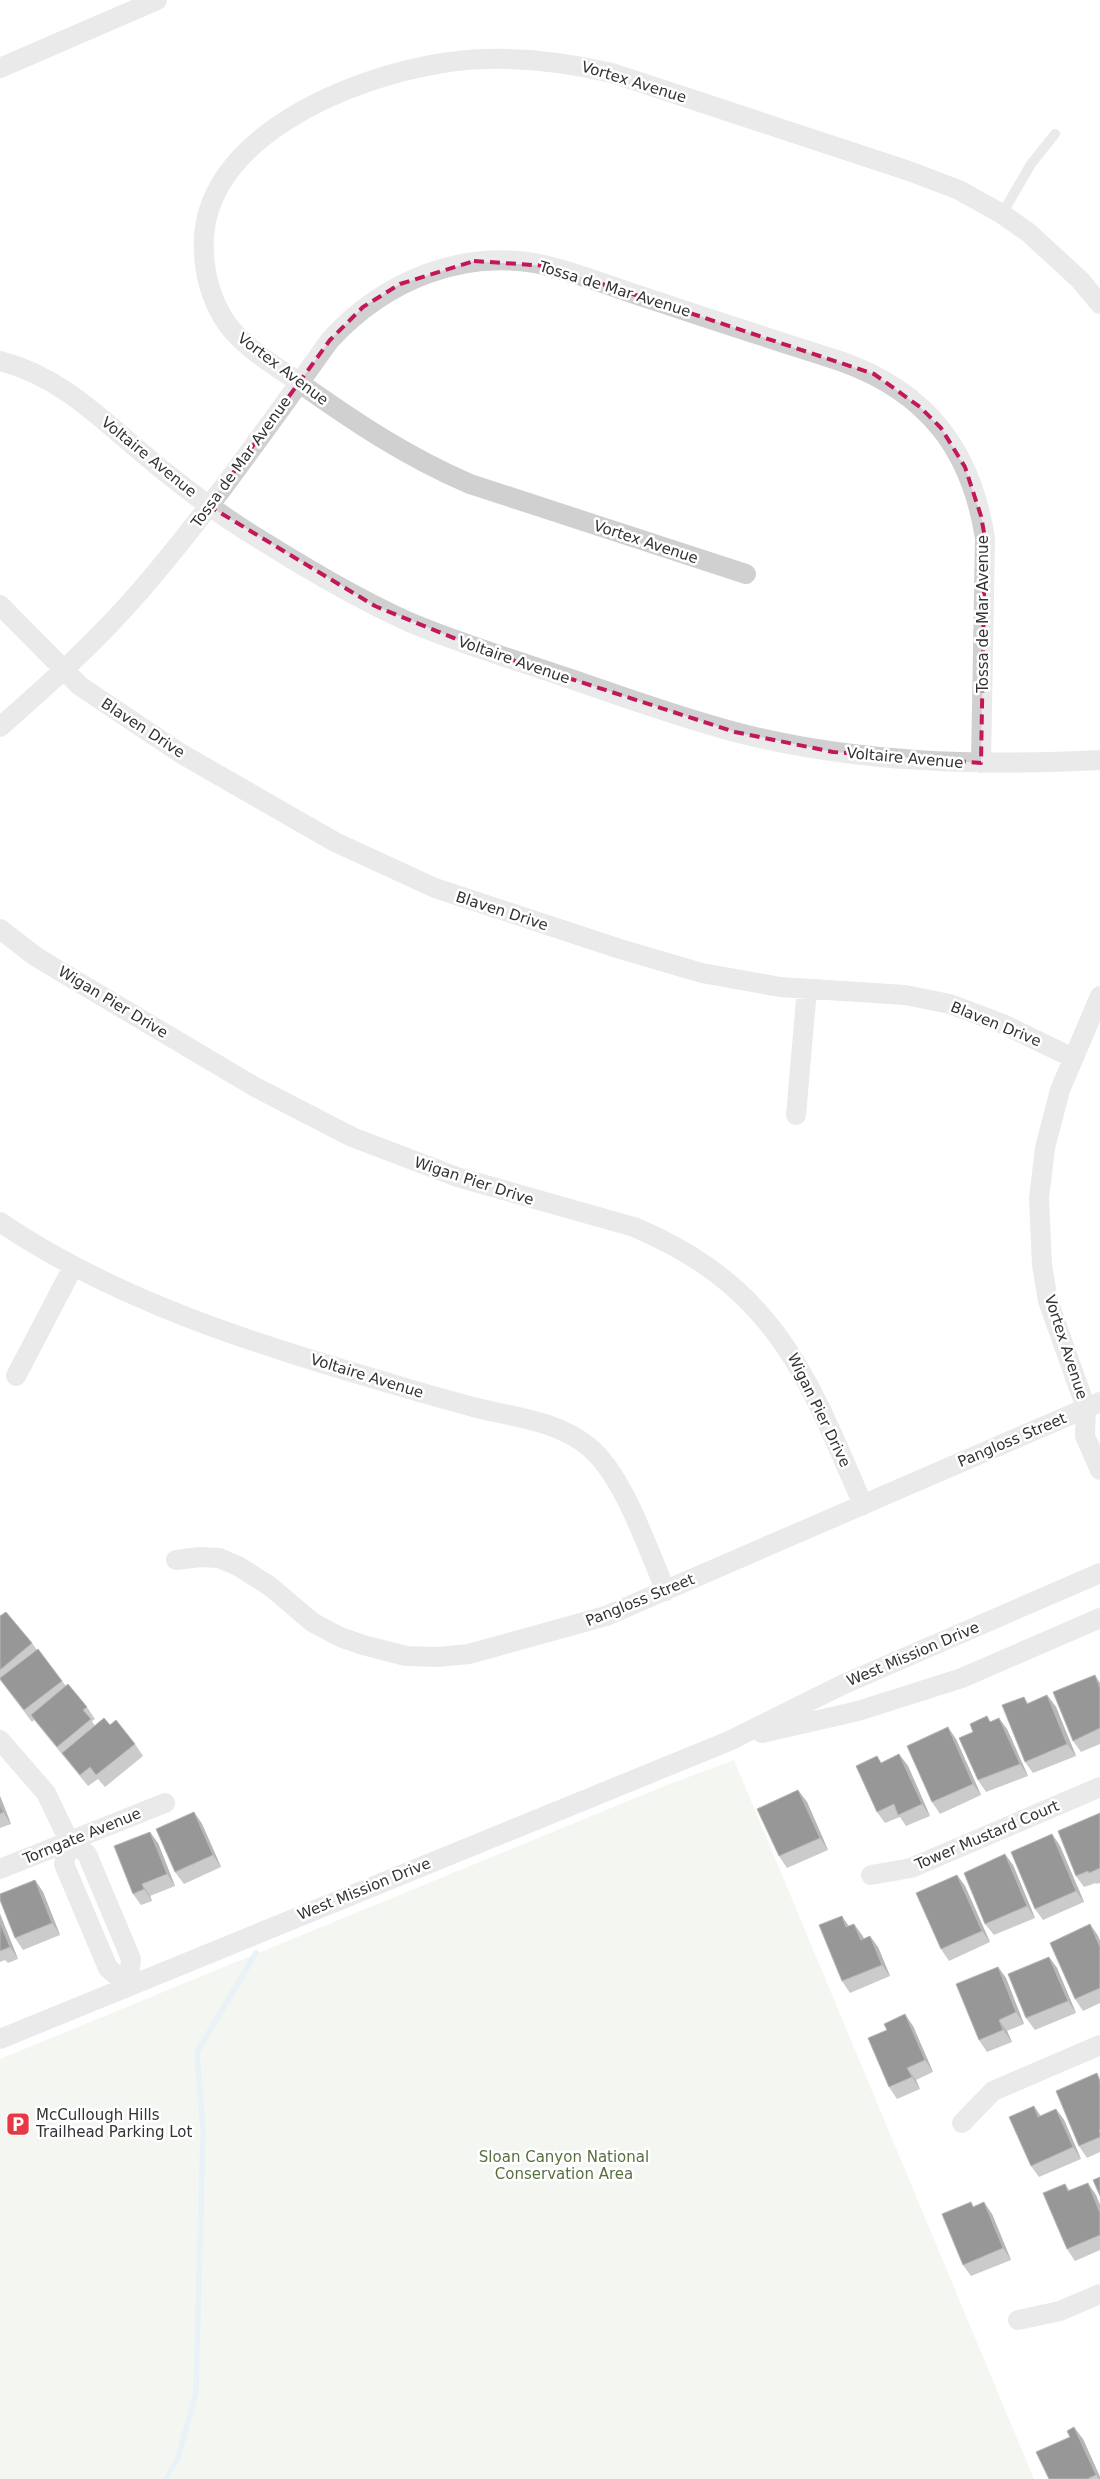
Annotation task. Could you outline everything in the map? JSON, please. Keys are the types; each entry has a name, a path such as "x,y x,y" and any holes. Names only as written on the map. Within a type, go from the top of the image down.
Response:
{"street":[{"path":"0,68 157,0"},
{"name":"Vortex Avenue","path":"746,574 470,484 436,469 351,420 263,358 237,335 222,317 208,282 203,243 206,220 214,196 226,174 245,152 275,129 304,111 343,91 410,69 444,62 500,59 540,60 603,71 939,181 1002,214 1055,256 1100,304"},
{"name":"Tossa de Mar Avenue","path":"0,727 63,670 140,591 209,506 330,340 346,322 380,295 400,284 448,267 474,261 496,260 548,266 874,374 898,388 941,428 965,467 981,516 985,538 982,763"},
{"name":"Voltaire Avenue","path":"0,361 37,373 75,396 209,506 297,562 375,606 453,639 675,714 735,732 833,752 900,759 982,763 1100,760"},
{"name":"Blaven Drive","path":"0,605 63,670 101,701 180,753 335,842 419,881 476,903 668,964 731,978 806,989 905,995 950,1004 1003,1024 1074,1058"},
{"name":"Wigan Pier Drive","path":"0,929 60,971 247,1082 352,1137 457,1178 634,1227 661,1238 703,1264 748,1300 792,1353 818,1402 863,1504"},
{"path":"796,1115 806,989"},
{"name":"Vortex Avenue","path":"1100,996 1060,1090 1048,1130 1041,1174 1039,1230 1048,1301 1095,1409 1085,1436 1100,1470"},
{"name":"Voltaire Avenue","path":"0,1222 73,1267 158,1305 300,1356 456,1402 544,1424 571,1434 604,1460 617,1480 666,1591"},
{"path":"16,1376 73,1267"},
{"name":"Pangloss Street","path":"176,1560 201,1557 219,1558 253,1574 312,1622 340,1637 406,1656 461,1654 502,1646 530,1635 606,1616 863,1504 1095,1409"},
{"name":"West Mission Drive","path":"0,2039 729,1741 844,1684 1100,1574"},
{"name":"West Mission Drive","path":"729,1741 858,1711 962,1678 1100,1618"},
{"path":"0,1740 46,1793 70,1841 87,1854 130,1959 128,1986"},
{"name":"Tower Mustard Court","path":"870,1875 911,1868 1100,1787"},
{"name":"Torngate Avenue","path":"0,1870 164,1803"},
{"path":"962,2123 994,2091 1100,2045"},
{"path":"1018,2320 1060,2311 1100,2294"}],"lane":[{"path":"1002,214 1031,164 1055,134"}],"highlighted area":[{"path":"474,261 548,266 874,374 920,407 941,428 965,467 981,516 985,538 981,763 833,752 735,732 488,652 375,606 209,506 330,340 363,307 400,284"}],"green space":[{"name":"Sloan Canyon National Conservation Area","path":"734,1760 1034,2479 0,2479 0,2059 667,1785"}],"building":[{"path":"6,1612 32,1643 0,1670 0,1616"},
{"path":"38,1649 62,1681 24,1710 0,1678"},
{"path":"1095,1675 1100,1688 1100,1728 1073,1741 1053,1692"},
{"path":"68,1684 87,1707 83,1710 91,1719 57,1747 31,1715"},
{"path":"1047,1695 1067,1744 1025,1762 1002,1705 1024,1697 1027,1704"},
{"path":"987,1716 990,1722 999,1718 1020,1764 978,1780 959,1738 973,1732 970,1724"},
{"path":"104,1718 110,1725 116,1720 135,1744 96,1775 90,1767 80,1775 62,1753"},
{"path":"948,1727 973,1784 932,1802 907,1746"},
{"path":"899,1754 922,1804 898,1815 894,1804 877,1812 856,1766 877,1756 881,1763"},
{"path":"798,1790 820,1838 779,1856 757,1809"},
{"path":"194,1812 213,1855 175,1872 156,1829"},
{"path":"1100,1813 1100,1868 1076,1876 1058,1831"},
{"path":"150,1832 167,1874 142,1884 144,1889 133,1894 114,1846"},
{"path":"1052,1834 1076,1891 1035,1909 1011,1852"},
{"path":"1005,1854 1027,1906 985,1924 964,1873"},
{"path":"957,1875 982,1931 941,1949 916,1893"},
{"path":"35,1880 52,1923 15,1938 0,1900 0,1894"},
{"path":"842,1916 846,1927 854,1924 861,1940 870,1936 882,1965 842,1981 819,1925"},
{"path":"0,1923 10,1947 0,1951"},
{"path":"1090,1924 1100,1947 1100,1988 1075,1999 1050,1943"},
{"path":"1049,1957 1068,2001 1026,2018 1008,1974"},
{"path":"998,1967 1016,2012 999,2020 1003,2030 979,2040 956,1984"},
{"path":"905,2014 925,2060 907,2068 912,2077 889,2087 868,2038 887,2030 884,2024"},
{"path":"1097,2073 1100,2082 1100,2137 1079,2146 1056,2091"},
{"path":"1034,2106 1038,2117 1056,2109 1073,2147 1031,2166 1009,2117"},
{"path":"1100,2177 1100,2196 1093,2180"},
{"path":"1088,2183 1100,2213 1100,2235 1067,2249 1043,2193 1065,2184 1068,2191"},
{"path":"971,2202 973,2207 984,2202 1003,2248 963,2265 942,2214"},
{"path":"1074,2427 1096,2475 1087,2479 1049,2479 1036,2452 1070,2437 1067,2431"}],"waterway":[{"path":"166,2479 178,2458 196,2392 203,2130 197,2052 256,1953"}],"place":[{"name":"McCullough Hills Trailhead Parking Lot","path":"18,2124"}]}
